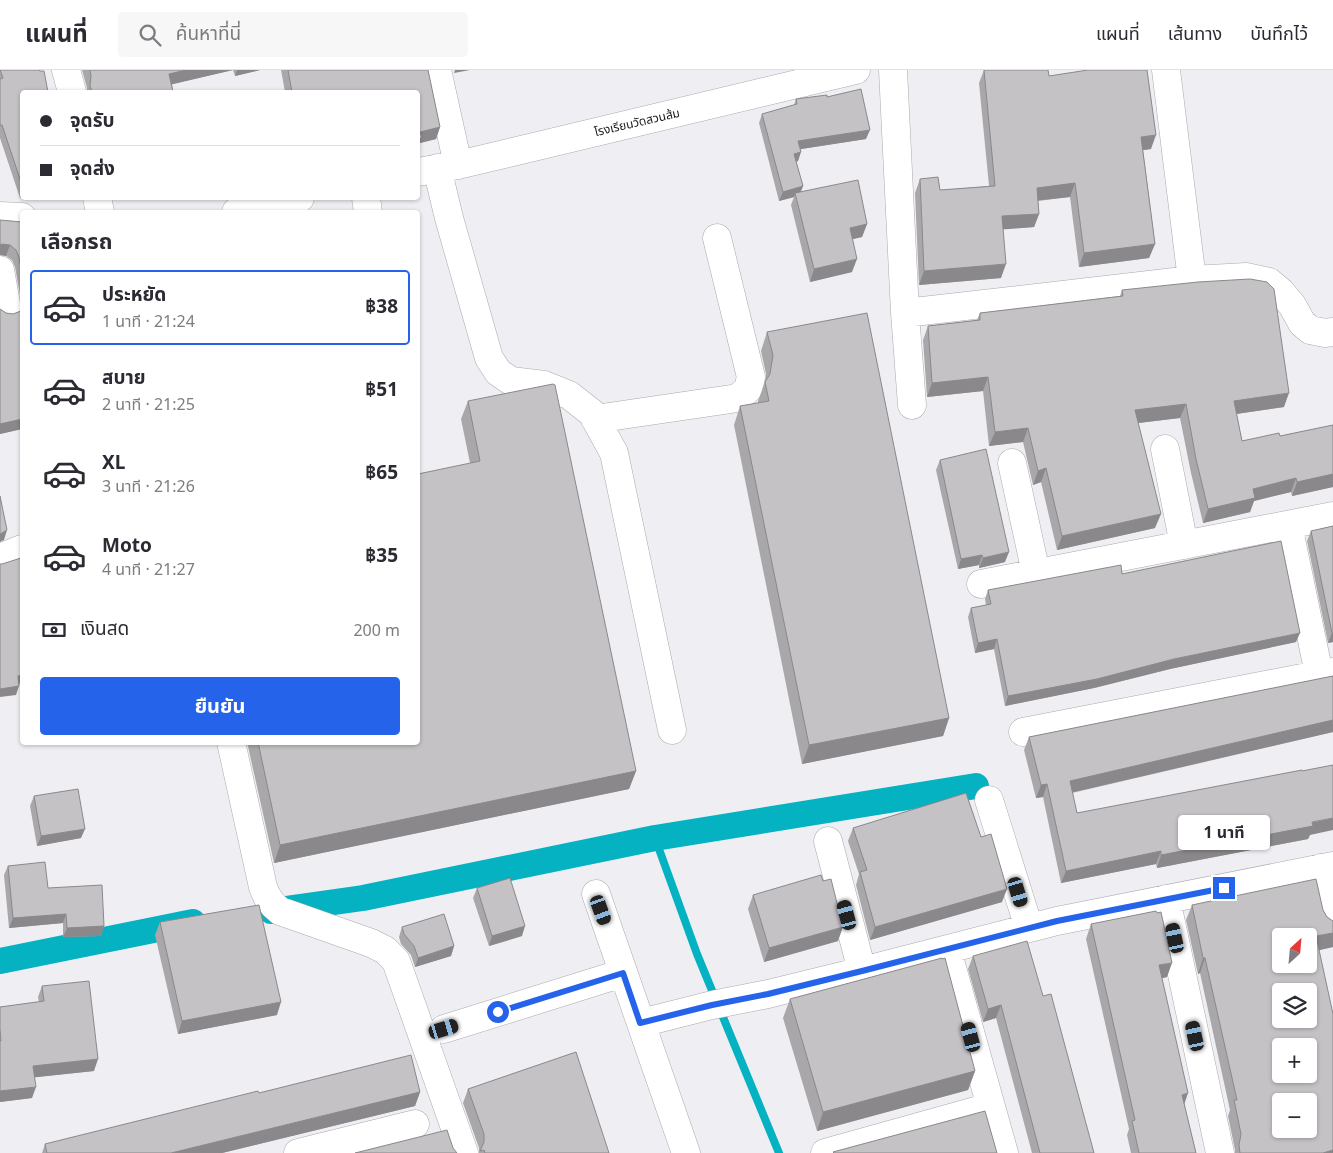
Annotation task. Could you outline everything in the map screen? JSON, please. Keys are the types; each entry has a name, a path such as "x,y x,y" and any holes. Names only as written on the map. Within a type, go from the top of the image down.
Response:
{"street":[{"path":"66,70 71,90"},
{"path":"438,70 438,168 449,218 489,358 498,372 511,381 544,385 569,395 592,413 614,453 672,730"},
{"name":"โรงเรียนวัดสวนส้ม","path":"438,168 856,70"},
{"path":"893,70 904,313 912,405"},
{"path":"1166,70 1192,280"},
{"path":"245,210 291,200"},
{"path":"0,216 20,217"},
{"path":"595,419 738,398 748,389 751,377 717,238"},
{"path":"0,270 8,308"},
{"path":"904,313 1192,280 1246,277 1269,282 1292,305 1302,323 1310,330 1325,333 1333,332"},
{"path":"1165,449 1184,545"},
{"path":"1012,463 1036,573"},
{"path":"981,584 1333,516"},
{"path":"1023,732 1326,673 1288,525"},
{"path":"0,558 20,550"},
{"path":"232,745 263,887 271,904 280,911 371,943 385,950 396,961 464,1153"},
{"path":"990,800 1029,928"},
{"path":"828,841 862,971"},
{"path":"640,1023 712,1005 768,994 1029,928 1327,867 1333,922"},
{"path":"596,894 686,1153"},
{"path":"1166,899 1220,1153"},
{"path":"947,950 1004,1153"},
{"path":"444,1029 623,973"},
{"path":"825,1153 990,1107"},
{"path":"298,1153 416,1124"}],"building":[{"path":"0,70 44,71 48,90 20,90 20,179 2,125 0,125 0,79 3,78"},
{"path":"90,70 186,70 169,74 173,90 91,90"},
{"path":"288,70 428,70 440,127 420,132 420,90 292,90"},
{"path":"984,70 1048,70 1049,76 1088,70 1147,70 1156,135 1141,137 1155,244 1084,253 1075,183 1037,188 1039,214 1002,216 1006,264 924,271 920,179 938,177 940,190 995,186"},
{"path":"861,89 870,130 798,141 801,152 794,154 803,186 783,192 762,114 797,104 796,99 827,95 827,97"},
{"path":"858,180 867,224 850,228 857,259 814,269 795,193"},
{"path":"0,220 20,222 20,263 16,250 10,245 0,245"},
{"path":"1250,279 1267,282 1274,289 1289,393 1234,401 1242,441 1279,433 1280,436 1333,425 1333,474 1297,482 1296,478 1253,489 1255,498 1208,509 1186,404 1135,410 1161,514 1062,536 1046,468 1038,471 1028,428 995,432 988,377 932,383 928,326 980,320 980,313 1123,296 1122,290"},
{"path":"0,309 6,313 13,314 20,311 20,419 0,424"},
{"path":"867,313 949,718 809,745 740,406 769,401 765,382 770,374 773,355 767,332"},
{"path":"555,385 636,771 280,845 259,745 420,745 420,474 480,461 468,401"},
{"path":"986,449 1009,552 983,558 982,555 961,559 940,460"},
{"path":"0,496 7,530 0,534"},
{"path":"1333,526 1333,633 1332,633 1311,531"},
{"path":"1281,541 1300,633 1174,659 1097,679 1008,696 997,639 978,643 971,608 991,604 988,590 1121,565 1122,574"},
{"path":"20,558 20,676 18,676 19,686 0,689 0,564"},
{"path":"1333,676 1333,720 1070,781 1077,813 1333,765 1333,818 1312,822 1313,826 1161,855 1161,851 1066,871 1047,784 1041,785 1029,737"},
{"path":"78,789 85,829 41,836 34,796"},
{"path":"966,793 981,837 991,834 1007,889 875,927 860,872 867,870 853,828"},
{"path":"45,862 48,888 102,885 104,926 67,928 66,914 13,918 8,866"},
{"path":"821,875 823,881 831,879 843,927 769,948 753,895"},
{"path":"510,878 525,926 492,936 477,888"},
{"path":"1316,879 1323,910 1327,917 1333,921 1333,933 1318,936 1318,928 1272,928 1272,973 1317,973 1318,945 1333,1014 1333,1150 1323,1153 1240,1153 1241,1134 1234,1100 1237,1100 1205,958 1203,958 1192,905"},
{"path":"259,905 281,1002 182,1021 160,922"},
{"path":"1156,911 1157,913 1161,912 1172,963 1159,965 1188,1093 1182,1095 1196,1153 1139,1153 1132,1121 1135,1120 1091,924"},
{"path":"444,914 454,946 418,958 414,946 404,934 402,927"},
{"path":"1027,941 1043,996 1051,994 1094,1153 1040,1153 1001,1005 988,1009 973,956"},
{"path":"945,958 975,1071 823,1112 790,999"},
{"path":"89,981 98,1059 33,1066 36,1087 0,1091 0,1007 44,1001 42,986"},
{"path":"576,1052 609,1153 485,1153 484,1150 480,1151 484,1142 484,1134 468,1089"},
{"path":"411,1055 420,1092 171,1153 47,1153 45,1144"},
{"path":"985,1111 997,1153 833,1152"},
{"path":"447,1130 453,1148 457,1153 355,1153"}],"waterway":[{"path":"271,911 363,898 655,838 976,786"},
{"path":"655,838 697,954 779,1153"},
{"path":"0,961 193,922"}],"route":[{"path":"498,1012 623,973 640,1023 712,1005 768,994 1057,921 1224,888"}]}
